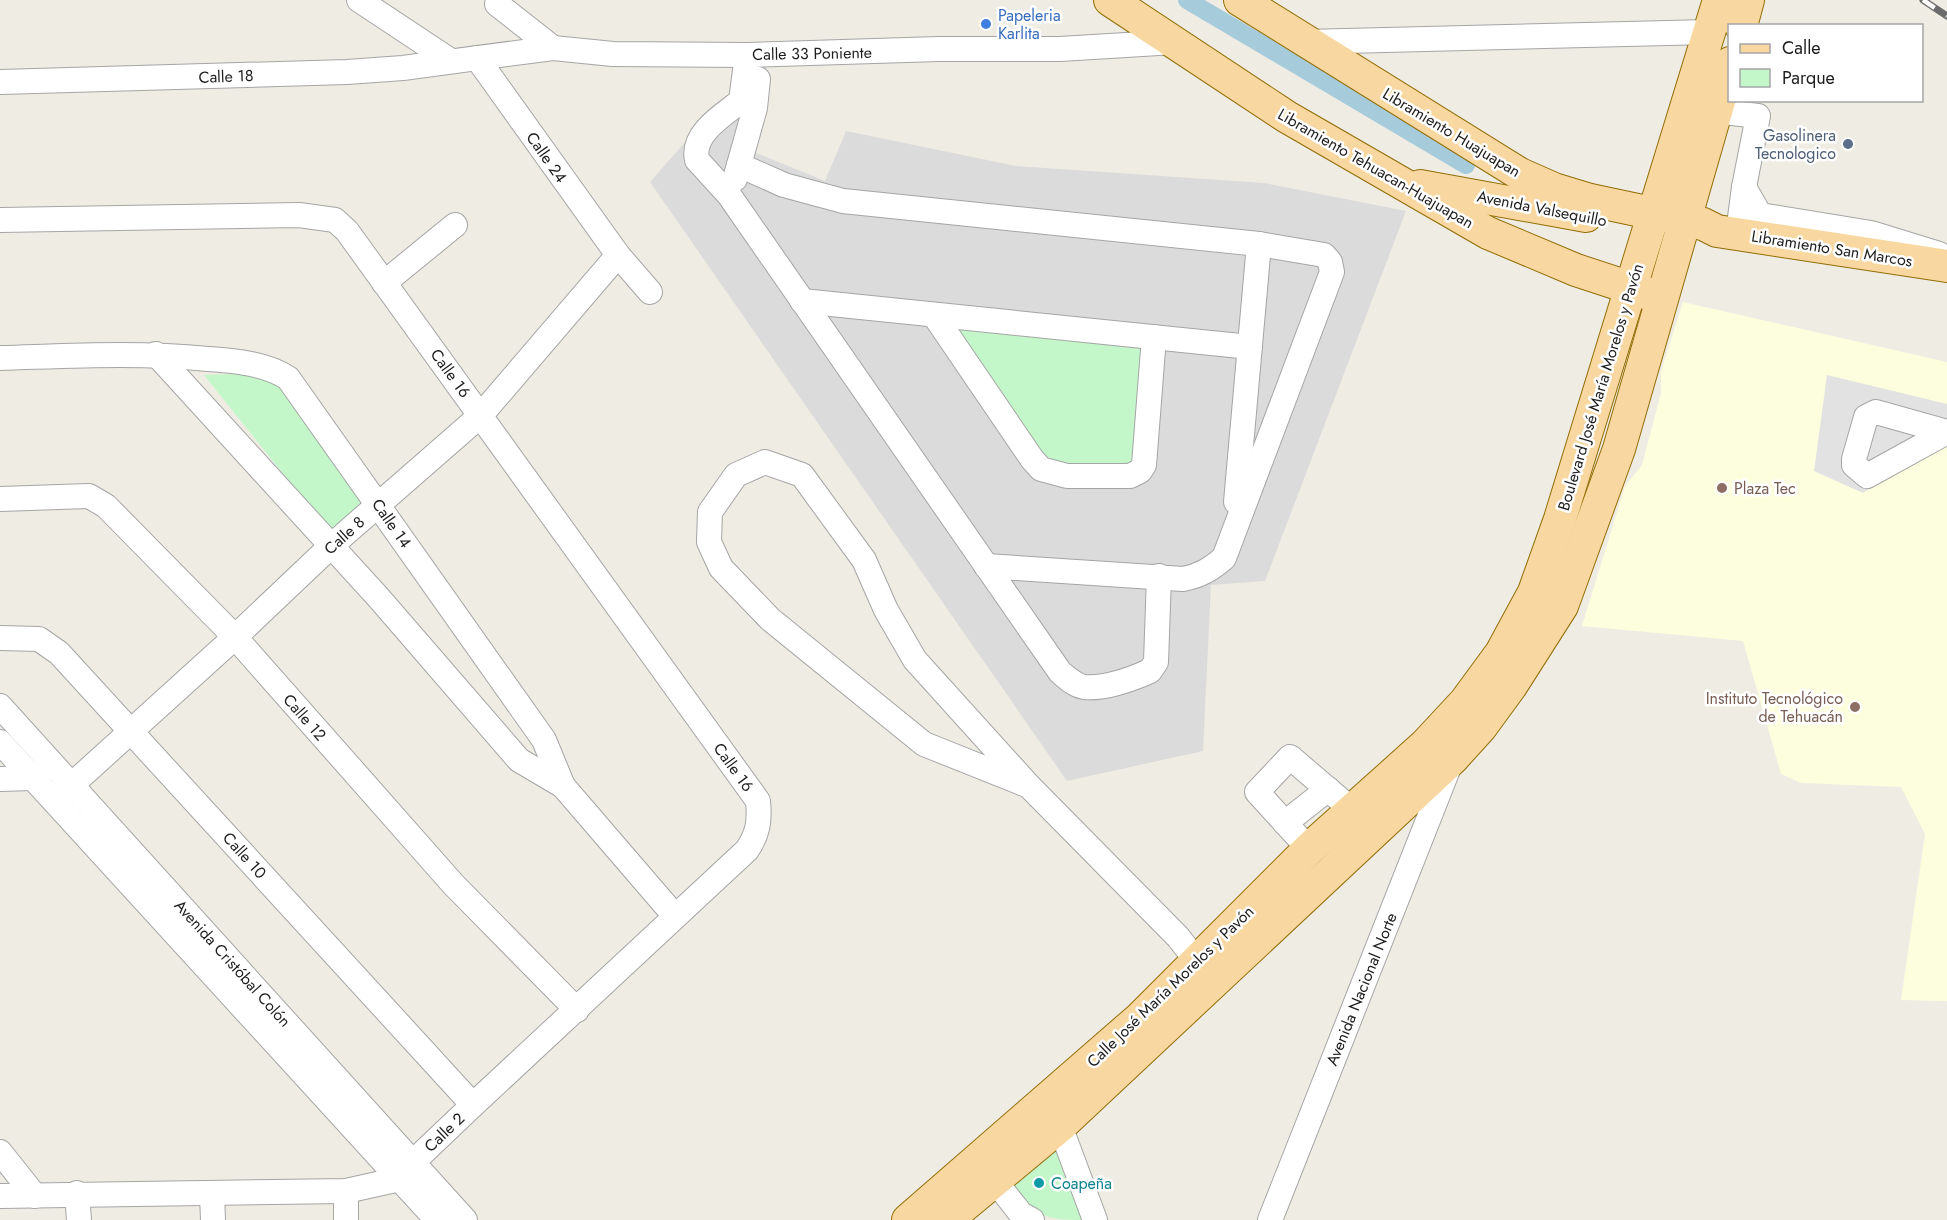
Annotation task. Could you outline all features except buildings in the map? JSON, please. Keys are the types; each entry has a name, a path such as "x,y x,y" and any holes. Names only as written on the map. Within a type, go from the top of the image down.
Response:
{"main road":[{"name":"Libramiento Tehuacan-Huajuapan","path":"1110,0 1287,117 1488,232 1630,290 1663,297"},
{"name":"Libramiento Huajuapan","path":"1240,0 1305,42 1514,188"},
{"name":"Boulevard José María Morelos y Pavón","path":"1453,758 1481,727 1511,686 1562,606 1618,449 1663,297 1666,224 1709,32 1719,0"},
{"path":"1742,24 1748,0"},
{"name":"Boulevard José María Morelos y Pavón","path":"1425,745 1465,702 1501,653 1534,592 1560,519 1630,290 1666,224 1715,111 1728,69"},
{"name":"Avenida Valsequillo","path":"1404,183 1514,188 1666,224"},
{"name":"Libramiento San Marcos","path":"1666,224 1700,237 1728,232 1947,266"},
{"name":"Calle José María Morelos y Pavón","path":"1206,972 1309,849 1425,745"},
{"name":"Calle José María Morelos y Pavón","path":"908,1220 985,1169 1052,1115 1206,972 1453,758"},
{"name":"Calle José María Morelos y Pavón","path":"947,1220 985,1169"}],"street":[{"path":"359,0 451,61"},
{"path":"497,4 553,48"},
{"path":"1305,42 1709,32"},
{"name":"Calle 33 Poniente","path":"451,61 553,48 613,54 754,54 939,49 1060,49 1174,42"},
{"path":"729,195 740,165 754,54"},
{"name":"Calle 24","path":"477,58 618,255 650,292"},
{"name":"Calle 18","path":"0,82 347,72 451,61"},
{"path":"748,105 702,135 696,152 697,160 729,195 1060,672 1071,682 1083,687 1101,685 1150,671 1156,662 1160,576"},
{"path":"1715,111 1758,116 1744,187 1728,232"},
{"path":"740,165 784,185 843,201 1259,244 1324,255 1330,262 1332,272 1224,558 1197,577 1183,579 986,566"},
{"path":"1744,187 1760,215 1870,233 1947,256"},
{"name":"Calle 16","path":"0,220 232,214 317,216 335,220 347,231 481,415 758,801"},
{"path":"384,283 455,225"},
{"path":"1233,534 1259,244"},
{"name":"Calle 8","path":"63,792 235,637 331,546 481,415 618,255"},
{"path":"802,301 1250,347"},
{"path":"934,315 1032,459 1041,469 1067,476 1130,476 1140,471 1144,465 1154,337"},
{"name":"Calle 14","path":"0,358 115,353 156,354 242,362 276,370 288,378 544,740 563,786 674,915"},
{"name":"Calle 14","path":"156,354 331,546 519,760 563,786"},
{"path":"1029,786 924,744 770,619 721,568 709,542 710,513 736,475 765,462 801,475 864,560 886,610 915,660 1029,786 1178,937 1206,972"},
{"name":"Calle 12","path":"0,499 88,496 106,506 235,637 453,884 577,1010"},
{"name":"Calle 10","path":"0,638 39,639 59,653 472,1105"},
{"name":"Avenida Cristóbal Colón","path":"0,706 52,762 63,792 406,1171 465,1220"},
{"name":"Avenida Cristóbal Colón","path":"0,742 33,778 63,792"},
{"path":"1309,849 1257,792 1290,757 1351,809"},
{"name":"Avenida Nacional Norte","path":"1270,1220 1453,758"},
{"path":"0,779 33,778 52,762"},
{"path":"1285,823 1328,789"},
{"name":"Calle 2","path":"406,1171 472,1105 577,1010 674,915 747,850 756,837 760,818 758,801"},
{"path":"1052,1115 1095,1220"},
{"path":"0,1152 35,1196"},
{"path":"985,1169 1021,1214 1032,1220"},
{"path":"0,1196 77,1193 212,1194 346,1191 406,1171"},
{"name":"Avenida Cristóbal Colón","path":"406,1171 437,1220"},
{"path":"346,1191 346,1220"},
{"path":"77,1193 79,1220"},
{"path":"212,1194 213,1220"}],"shaded area":[{"path":"765,69 762,108 749,150 825,181 846,131 1016,166 1264,183 1406,211 1265,581 1211,585 1203,751 1067,781 650,182 709,115 731,95 732,71"},
{"name":"Instituto Tecnológico de Tehuacán","path":"1683,302 1947,362 1947,1001 1901,1000 1925,834 1901,787 1801,783 1781,774 1743,641 1582,626 1625,486 1642,465 1661,393 1661,371"},
{"path":"1827,375 1947,404 1947,429 1863,493 1814,471"}],"green space":[{"path":"948,325 1148,342 1134,468 1042,463"},
{"path":"274,373 366,500 329,531 204,375"},
{"path":"1057,1150 1083,1220 1057,1219 1032,1209 1009,1182"}],"waterway":[{"path":"1187,0 1466,165"}],"railway":[{"path":"1923,0 1947,16"}],"place":[{"name":"Papeleria Karlita","path":"986,24"},
{"name":"Gasolinera Tecnologico","path":"1848,144"},
{"name":"Plaza Tec","path":"1722,488"},
{"name":"Instituto Tecnológico de Tehuacán","path":"1855,707"},
{"name":"Coapeña","path":"1039,1183"}]}
